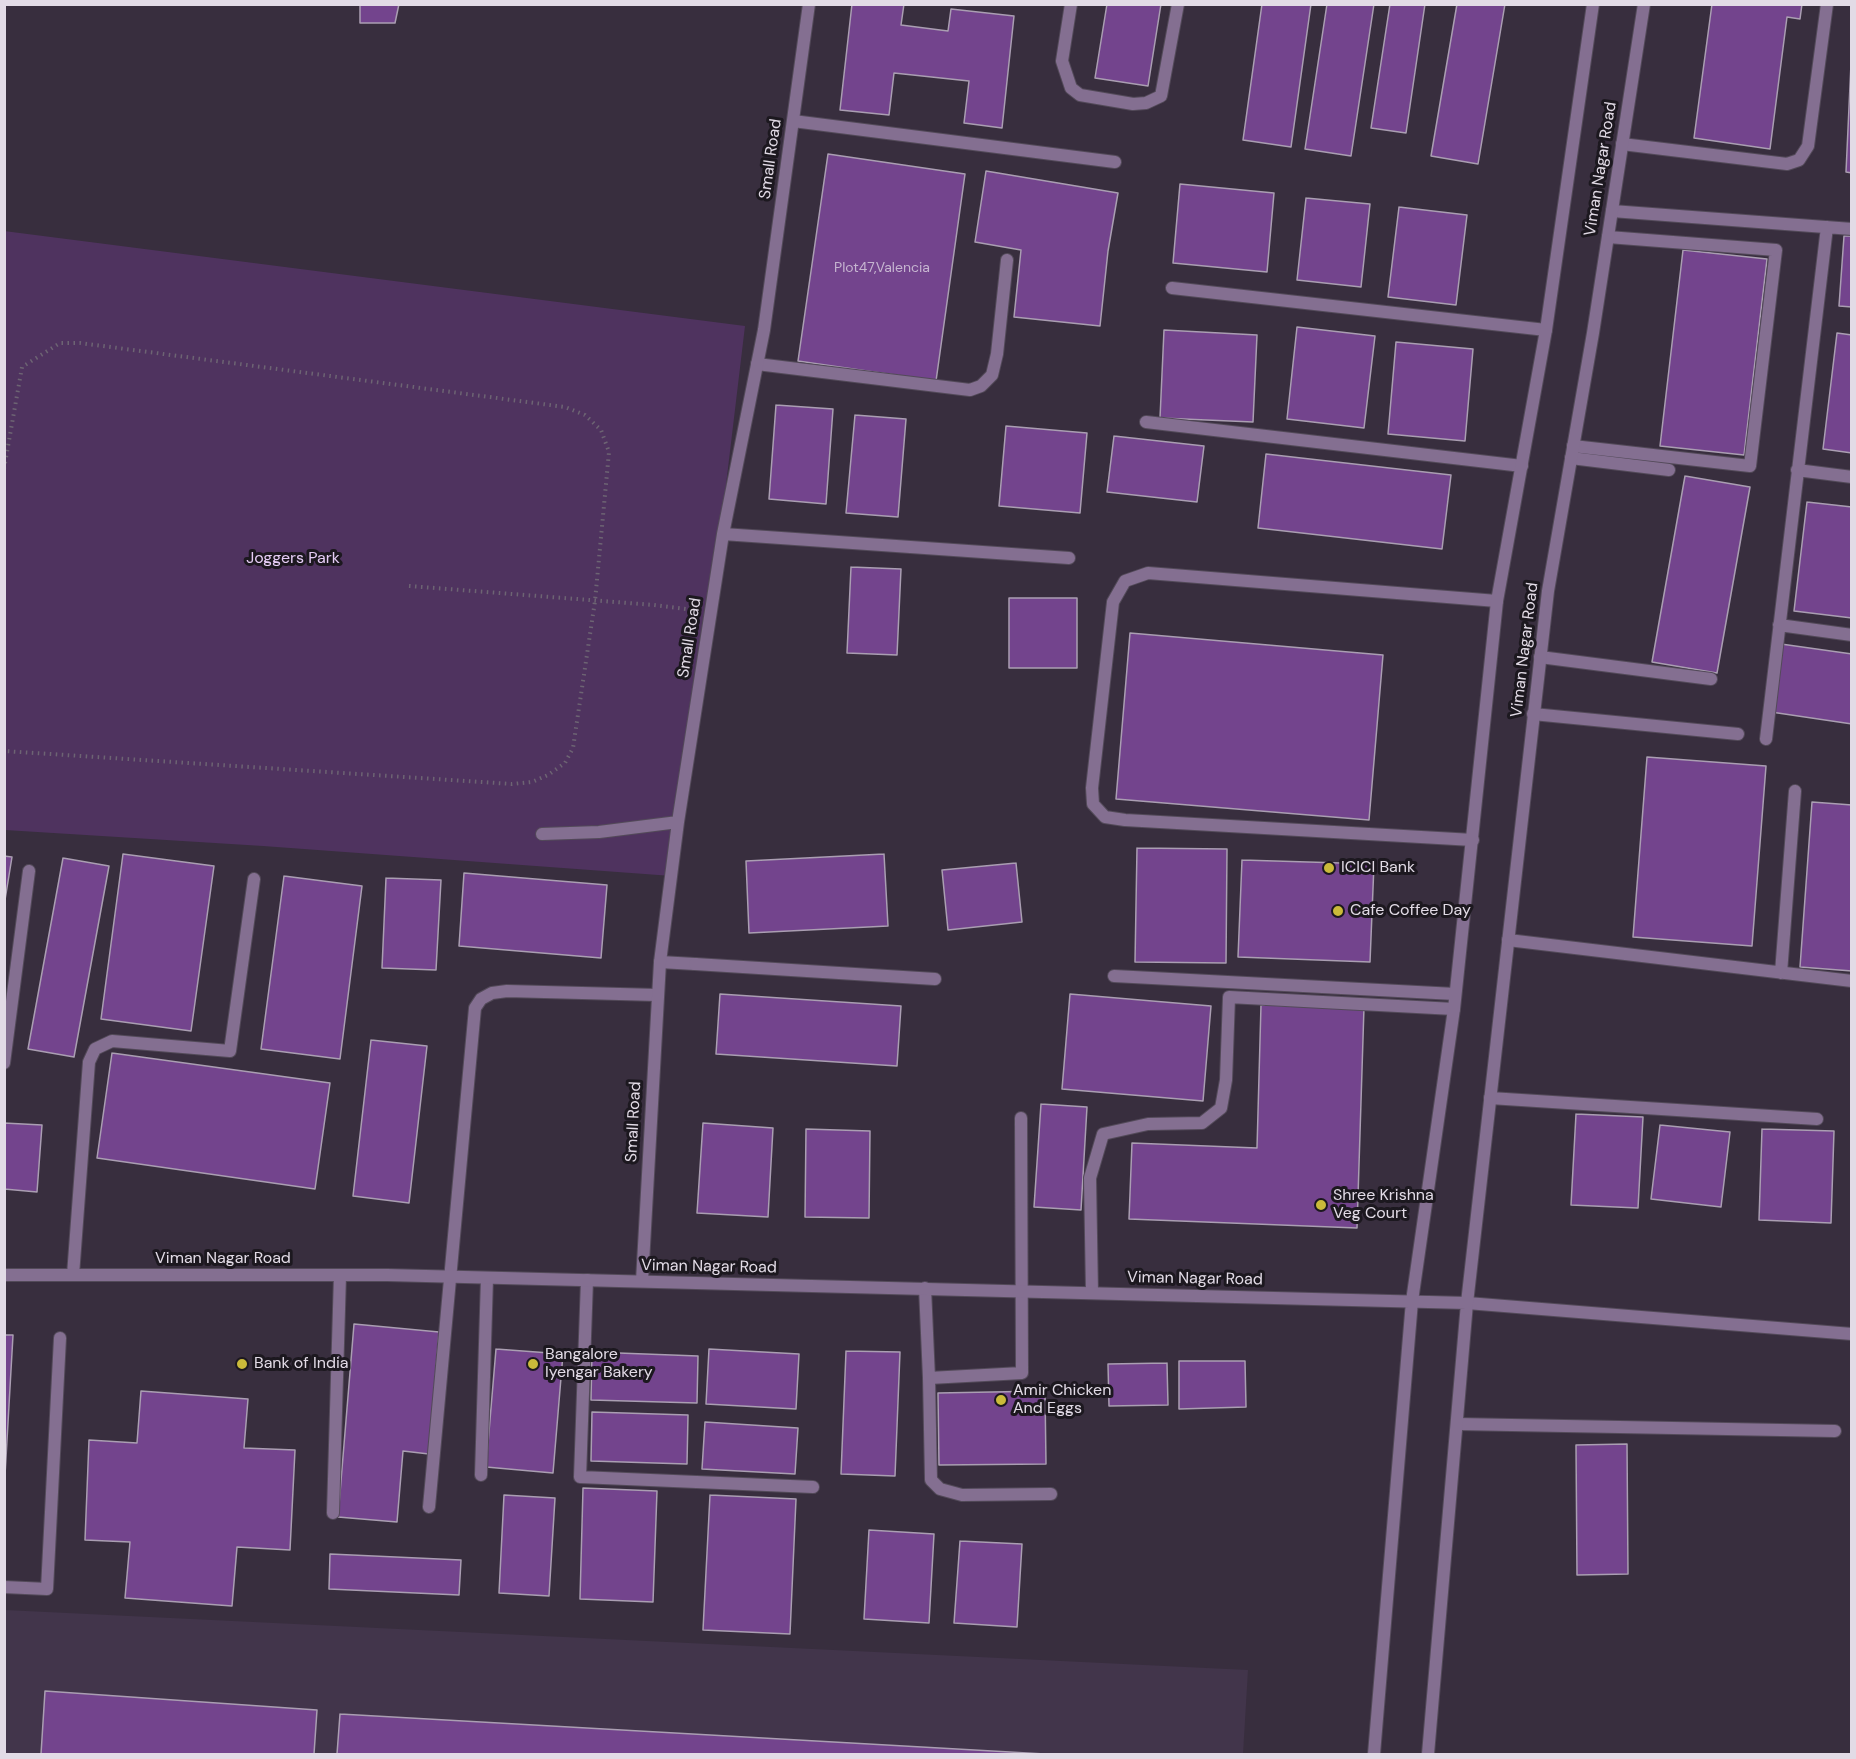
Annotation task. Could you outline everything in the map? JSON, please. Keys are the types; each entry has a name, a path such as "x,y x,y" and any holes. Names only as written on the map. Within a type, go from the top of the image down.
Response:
{"street":[{"name":"Small Road","path":"642,1281 657,995 678,822 723,534 764,330 809,4"},
{"path":"1071,4 1062,61 1066,79 1071,88 1080,95 1133,104 1161,96 1178,4"},
{"name":"Viman Nagar Road","path":"1374,1755 1412,1301 1454,1009 1497,601 1546,330 1593,4"},
{"name":"Viman Nagar Road","path":"1428,1755 1467,1303 1548,591 1608,237 1644,4"},
{"path":"1622,144 1787,164 1799,160 1808,146 1827,4"},
{"path":"793,121 1115,162"},
{"path":"1611,211 1851,229"},
{"path":"1766,740 1827,227"},
{"path":"1572,452 1750,466 1776,250 1608,237"},
{"path":"757,364 970,390 981,386 992,375 997,354 1008,260"},
{"path":"1172,288 1546,330"},
{"path":"1146,423 1522,466"},
{"path":"1572,452 1669,470"},
{"path":"1797,470 1851,477"},
{"path":"723,534 1068,558"},
{"path":"1473,840 1125,820 1105,817 1093,804 1092,789 1113,602 1125,581 1148,573 1497,601"},
{"path":"1779,625 1851,635"},
{"path":"1540,657 1711,679"},
{"path":"1533,714 1738,734"},
{"path":"1781,973 1795,792"},
{"path":"542,834 598,832 678,822"},
{"path":"4,1063 29,871"},
{"path":"73,1275 89,1062 95,1049 112,1041 230,1051 254,879"},
{"path":"1508,940 1851,981"},
{"path":"660,962 935,979"},
{"path":"1114,976 1455,994"},
{"path":"429,1507 475,1008 481,999 492,993 507,991 657,995"},
{"path":"1092,1293 1090,1178 1103,1134 1148,1124 1202,1123 1221,1108 1226,1080 1229,997 1454,1009"},
{"path":"1490,1098 1817,1119"},
{"path":"929,1378 1022,1373 1021,1118"},
{"name":"Viman Nagar Road","path":"4,1275 449,1277 1467,1303"},
{"path":"333,1513 340,1275"},
{"path":"481,1475 487,1278"},
{"path":"587,1280 580,1478 813,1487"},
{"path":"925,1288 931,1480 940,1489 962,1495 1051,1494"},
{"path":"1467,1303 1851,1334"},
{"path":"4,1587 47,1589 60,1338"},
{"path":"1457,1424 1835,1431"}],"path":[{"path":"4,469 22,367 60,343 80,343 565,407 585,415 601,430 609,452 595,601 573,748 565,763 548,775 532,782 512,784 4,751"},
{"path":"409,586 654,605 711,613"}],"shaded area":[{"path":"5,1610 1248,1670 1243,1754 5,1754"}],"green space":[{"name":"Joggers Park","path":"4,231 745,326 711,610 672,876 5,830"}],"building":[{"path":"360,4 399,4 395,23 360,23"},
{"path":"852,4 904,4 901,25 948,31 951,9 1014,16 1002,128 964,123 969,81 894,73 889,115 840,110"},
{"path":"1107,4 1161,4 1148,86 1095,78"},
{"path":"1262,4 1311,4 1291,147 1243,140"},
{"path":"1327,4 1374,4 1351,156 1305,149"},
{"path":"1390,4 1425,4 1406,133 1371,128"},
{"path":"1457,4 1505,4 1478,164 1431,156"},
{"path":"1712,4 1802,4 1800,19 1787,17 1770,149 1694,138"},
{"path":"1852,42 1852,173 1846,172"},
{"path":"828,154 965,174 936,381 798,361"},
{"path":"986,171 1118,193 1108,251 1100,326 1014,317 1021,250 975,242"},
{"path":"1180,184 1274,193 1267,272 1173,263"},
{"path":"1306,198 1370,204 1361,287 1297,280"},
{"path":"1399,207 1467,215 1456,305 1388,297"},
{"path":"1844,236 1852,236 1852,307 1839,306"},
{"path":"1683,250 1767,259 1744,455 1660,446"},
{"path":"1297,327 1375,336 1364,428 1287,419"},
{"path":"1164,330 1257,335 1253,422 1160,418"},
{"path":"1837,333 1852,335 1852,453 1823,449"},
{"path":"1396,342 1473,349 1465,441 1388,434"},
{"path":"776,405 833,409 826,504 769,499"},
{"path":"855,415 906,419 898,517 846,513"},
{"path":"1006,426 1087,433 1080,513 999,506"},
{"path":"1114,436 1204,446 1197,502 1107,492"},
{"path":"1266,454 1451,475 1442,549 1258,528"},
{"path":"1685,476 1750,487 1717,673 1652,662"},
{"path":"1807,502 1852,507 1852,618 1794,611"},
{"path":"851,567 901,569 897,655 847,653"},
{"path":"1009,598 1077,598 1077,668 1009,668"},
{"path":"1130,633 1383,655 1369,820 1116,799"},
{"path":"1781,644 1852,654 1852,724 1771,712"},
{"path":"1647,757 1766,766 1752,946 1633,937"},
{"path":"1812,802 1852,805 1852,971 1800,967"},
{"path":"1137,848 1227,849 1226,963 1135,962"},
{"path":"123,854 214,866 191,1031 101,1019"},
{"path":"884,854 888,926 749,933 746,861"},
{"path":"4,856 12,857 4,906"},
{"path":"63,858 109,866 74,1057 28,1049"},
{"path":"1242,860 1374,864 1370,962 1238,957"},
{"path":"1016,863 1022,922 948,930 942,870"},
{"path":"464,873 607,885 601,958 459,946"},
{"path":"284,876 362,886 340,1059 261,1049"},
{"path":"386,878 441,880 436,970 382,968"},
{"path":"720,994 901,1006 897,1066 716,1054"},
{"path":"1070,994 1211,1006 1203,1101 1062,1089"},
{"path":"1261,1005 1364,1007 1357,1228 1129,1219 1132,1143 1257,1148"},
{"path":"371,1040 427,1046 409,1203 353,1196"},
{"path":"112,1053 330,1083 315,1189 97,1158"},
{"path":"1041,1104 1087,1107 1081,1210 1034,1207"},
{"path":"1576,1114 1643,1117 1638,1208 1571,1205"},
{"path":"4,1123 42,1125 37,1192 4,1189"},
{"path":"703,1123 773,1128 768,1217 697,1213"},
{"path":"1660,1125 1730,1132 1721,1207 1651,1199"},
{"path":"806,1129 870,1131 869,1218 805,1217"},
{"path":"1762,1129 1834,1131 1831,1223 1759,1220"},
{"path":"354,1324 439,1332 429,1454 403,1451 397,1522 338,1517"},
{"path":"4,1335 13,1335 4,1493"},
{"path":"496,1349 563,1354 553,1473 486,1467"},
{"path":"709,1349 799,1354 796,1409 706,1404"},
{"path":"846,1351 900,1352 895,1476 841,1474"},
{"path":"592,1352 698,1356 697,1403 591,1400"},
{"path":"1179,1361 1245,1361 1246,1407 1179,1409"},
{"path":"1167,1363 1168,1405 1109,1406 1108,1364"},
{"path":"141,1391 248,1399 244,1448 295,1450 290,1550 237,1547 232,1606 125,1598 130,1542 85,1540 89,1440 137,1443"},
{"path":"1045,1391 1046,1464 939,1465 938,1393"},
{"path":"592,1412 688,1415 687,1464 591,1461"},
{"path":"705,1422 798,1428 795,1474 702,1469"},
{"path":"1627,1444 1628,1574 1577,1575 1576,1445"},
{"path":"583,1488 657,1491 653,1602 580,1599"},
{"path":"504,1495 555,1498 549,1596 499,1593"},
{"path":"710,1495 796,1499 790,1634 703,1630"},
{"path":"869,1530 934,1534 929,1623 864,1619"},
{"path":"960,1541 1022,1544 1017,1627 954,1623"},
{"path":"330,1554 461,1560 459,1595 329,1589"},
{"path":"45,1691 317,1710 314,1754 41,1754"},
{"path":"340,1714 1045,1754 337,1754"}],"place":[{"name":"ICICI Bank","path":"1329,868"},
{"name":"Cafe Coffee Day","path":"1338,911"},
{"name":"Shree Krishna Veg Court","path":"1321,1205"},
{"name":"Bank of India","path":"242,1364"},
{"name":"Bangalore Iyengar Bakery","path":"533,1364"},
{"name":"Amir Chicken And Eggs","path":"1001,1400"}]}
